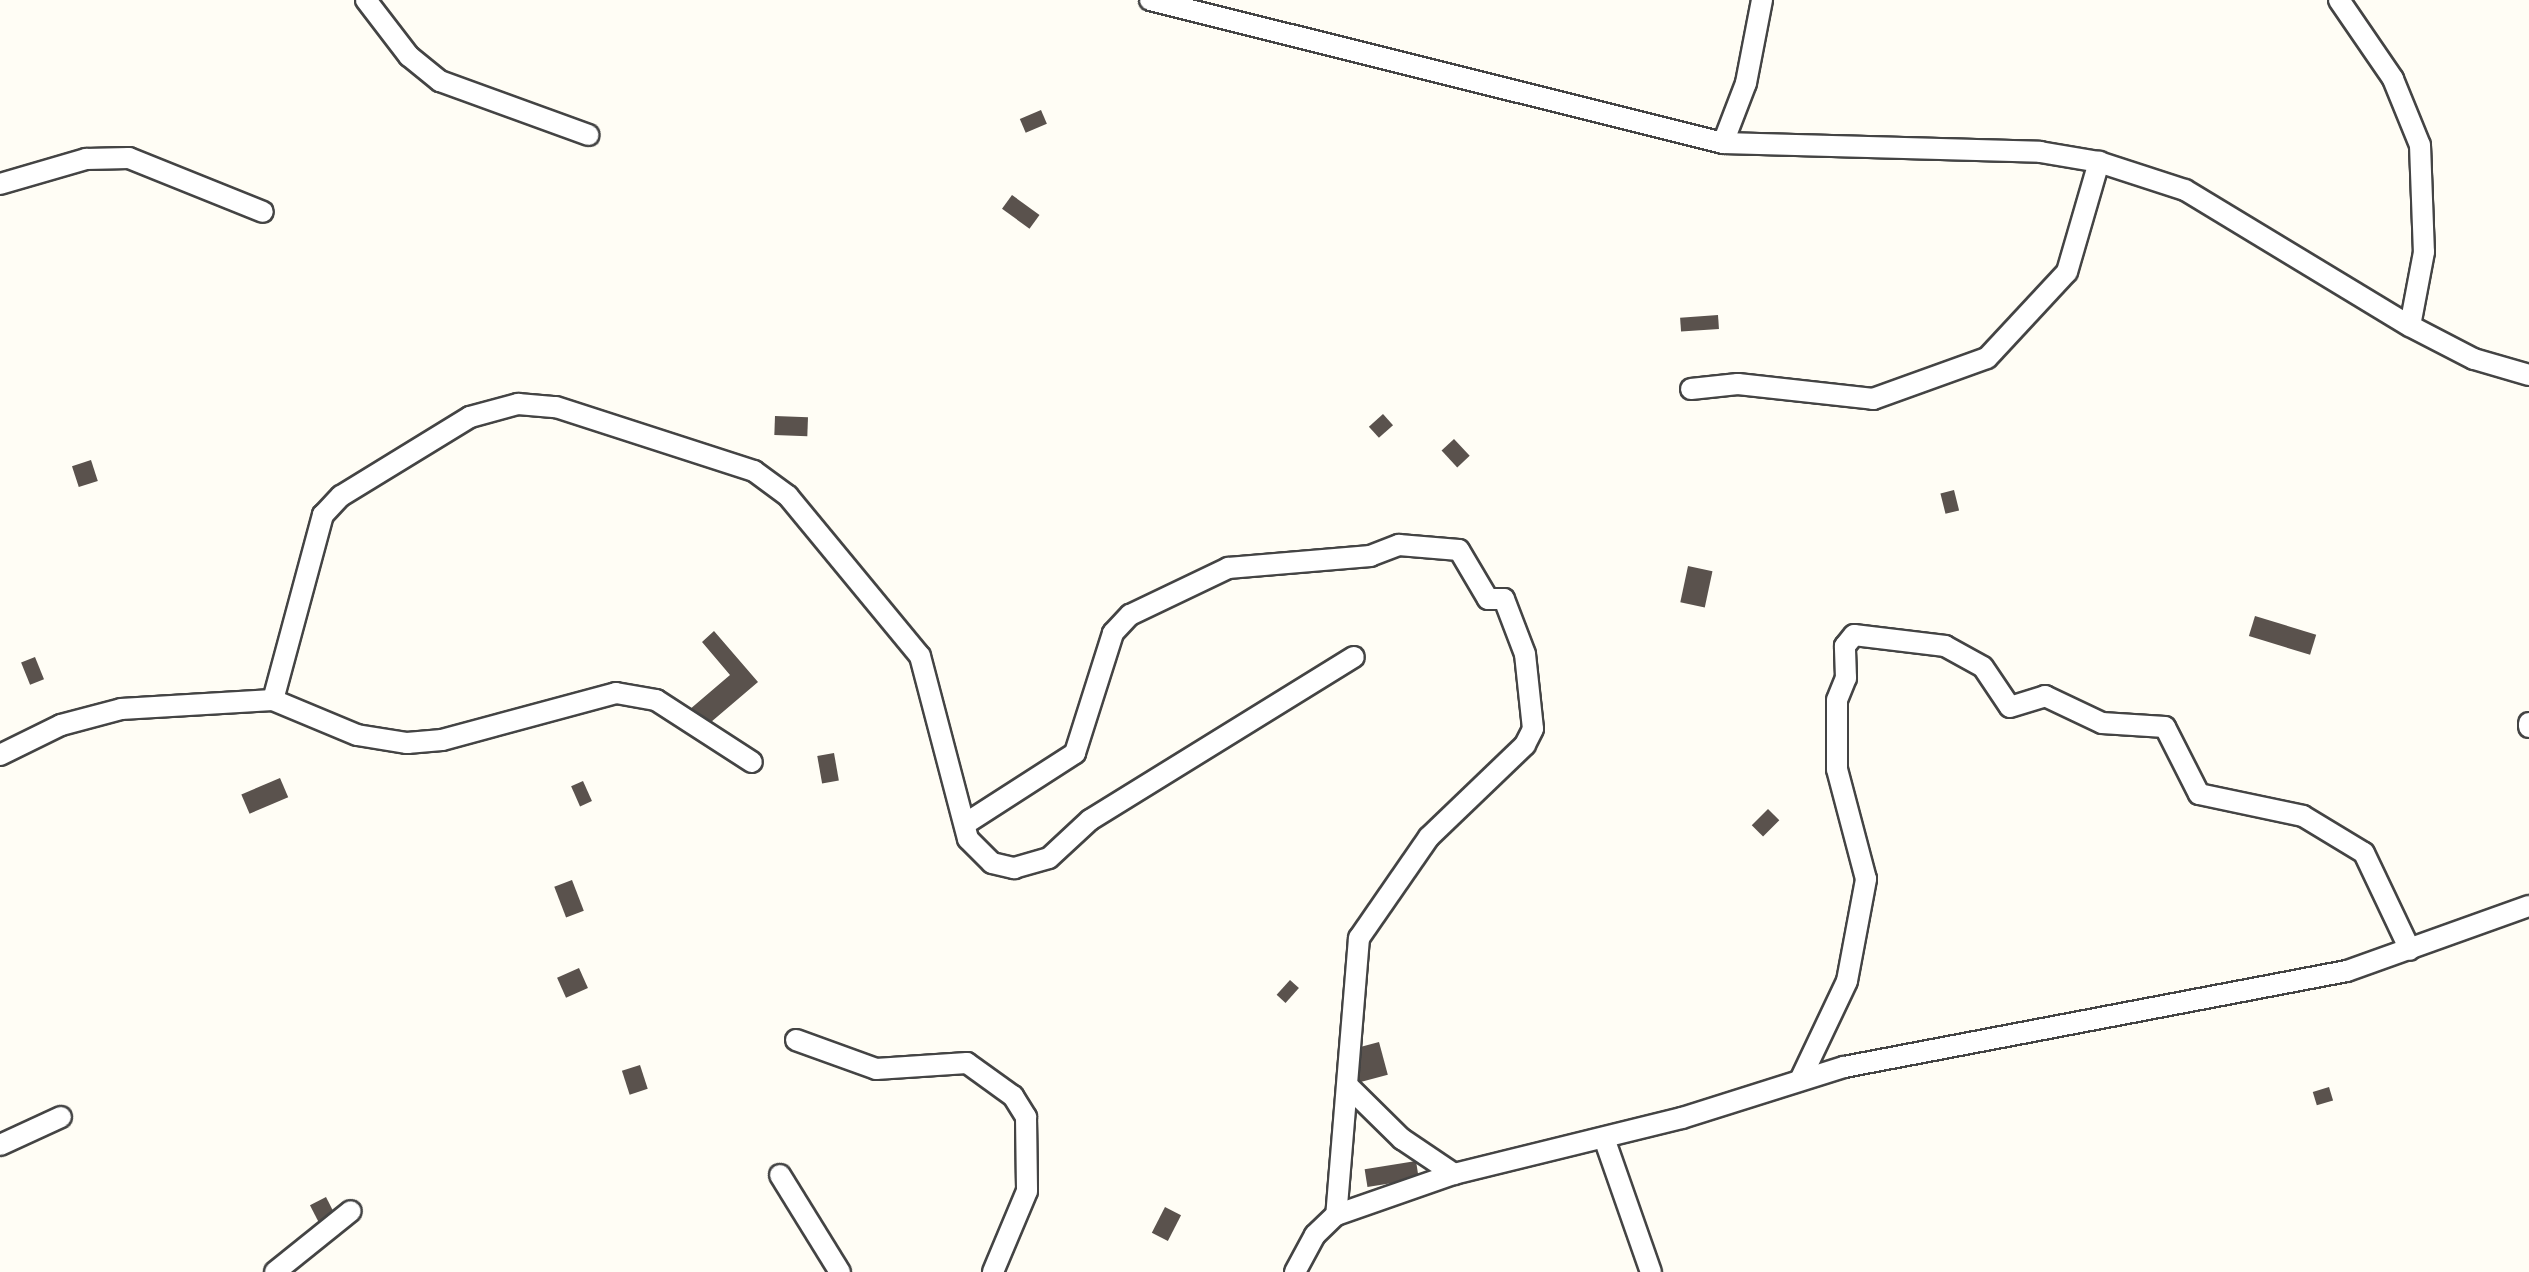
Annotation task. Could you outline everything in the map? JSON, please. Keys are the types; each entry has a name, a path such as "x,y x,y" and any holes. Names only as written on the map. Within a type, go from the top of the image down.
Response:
{"street":[{"path":"366,0 409,56 440,81 588,135"},
{"path":"1150,0 1723,143 2040,152 2099,162 2185,190 2410,326 2474,359 2529,375"},
{"path":"1723,143 1746,83 1762,0"},
{"path":"2339,0 2393,79 2420,146 2424,252 2410,326"},
{"path":"0,184 86,160 129,158 263,212"},
{"path":"1690,389 1738,384 1873,399 1997,352 2067,272 2099,162"},
{"path":"273,700 318,526 332,504 470,417 503,406 556,406 754,471 788,496 920,656 964,824 978,852 992,863 1034,865 1090,820 1354,657"},
{"path":"964,824 1075,753 1113,633 1130,615 1228,568 1370,556 1399,545 1459,550 1488,599 1504,600 1525,654 1533,729 1525,744 1429,836 1362,929 1354,958 1336,1216"},
{"path":"1801,1078 1847,981 1866,879 1837,770 1837,700 1846,678 1845,646 1854,635 1945,646 1983,667 2010,707 2045,696 2102,723 2165,727 2206,798 2304,816 2364,853 2410,950"},
{"path":"0,754 103,712 273,700 357,734 408,743 442,740 616,693 656,700 752,762"},
{"path":"1295,1272 1315,1236 1336,1216 1454,1174 1604,1138 1801,1078 2346,971 2529,906"},
{"path":"796,1040 876,1068 967,1063 1013,1096 1026,1117 1027,1191 993,1272"},
{"path":"1348,1086 1402,1139 1454,1174"},
{"path":"0,1146 61,1117"},
{"path":"1604,1138 1651,1272"},
{"path":"780,1174 840,1272"},
{"path":"275,1272 351,1211"}],"building":[{"path":"1041,110 1047,124 1026,133 1020,119"},
{"path":"1012,195 1040,215 1030,229 1002,209"},
{"path":"1718,315 1719,329 1681,332 1680,318"},
{"path":"1383,414 1393,425 1379,438 1369,427"},
{"path":"775,416 808,417 807,436 774,435"},
{"path":"1454,439 1470,456 1457,467 1442,451"},
{"path":"91,460 98,481 79,487 72,466"},
{"path":"1954,490 1959,510 1945,514 1940,493"},
{"path":"1688,566 1712,571 1705,607 1680,602"},
{"path":"2255,616 2316,635 2310,655 2249,636"},
{"path":"714,631 758,682 704,728 689,710 730,675 702,642"},
{"path":"35,657 44,679 30,685 21,663"},
{"path":"834,753 839,781 822,784 817,756"},
{"path":"280,778 288,797 250,814 241,794"},
{"path":"583,781 592,801 580,806 571,786"},
{"path":"1768,809 1779,820 1763,837 1752,825"},
{"path":"572,880 584,911 566,918 554,887"},
{"path":"579,968 588,988 566,998 557,978"},
{"path":"1290,980 1299,988 1286,1003 1277,995"},
{"path":"1379,1042 1388,1075 1357,1083 1348,1050"},
{"path":"640,1065 648,1089 630,1095 622,1071"},
{"path":"2329,1087 2333,1100 2317,1105 2313,1092"},
{"path":"1416,1161 1419,1179 1367,1187 1365,1169"},
{"path":"326,1197 339,1222 323,1230 310,1205"},
{"path":"1165,1207 1181,1215 1168,1241 1152,1233"}]}
